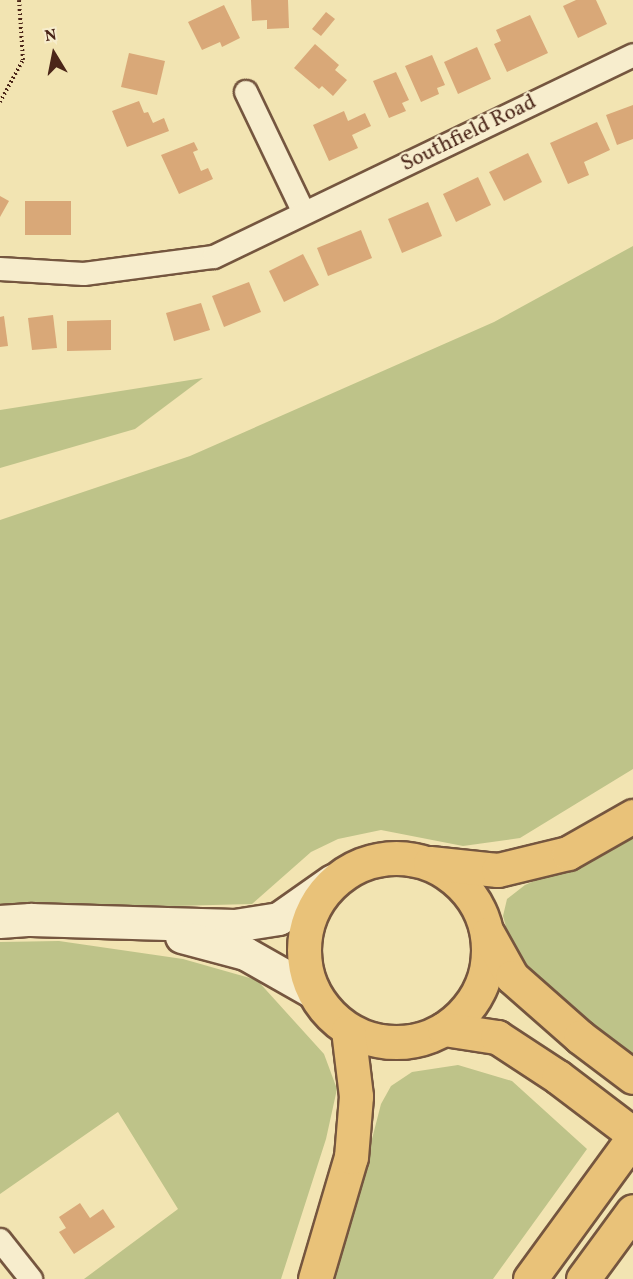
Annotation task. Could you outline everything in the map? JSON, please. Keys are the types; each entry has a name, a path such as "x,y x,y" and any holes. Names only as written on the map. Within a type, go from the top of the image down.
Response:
{"main road":[{"path":"0,922 31,920 138,925 235,926 279,919 354,867 379,858 405,857 430,863 498,870 568,853 633,816"},
{"path":"430,863 457,879 477,904 488,933 512,977 580,1037 633,1077"},
{"path":"333,881 315,905 304,933 304,963 313,992 328,1013 348,1030 371,1040 396,1043 421,1039 444,1029 466,1011 481,988 488,961 488,933"},
{"path":"138,925 246,954 313,992"},
{"path":"444,1029 498,1037 558,1077 633,1136 530,1279"},
{"path":"315,1279 351,1157 357,1096 348,1030"},
{"path":"583,1279 633,1211"}],"street":[{"name":"Southfield Road","path":"0,268 84,274 214,257 633,55"},
{"path":"246,92 304,213"},
{"path":"0,1240 31,1279"}],"path":[{"path":"0,102 23,60 19,0"}],"green space":[{"path":"633,246 633,769 520,838 463,846 381,830 338,839 311,852 252,904 174,906 0,904 0,520 190,456 494,322"},
{"path":"203,378 135,429 0,468 0,410"},
{"path":"633,825 633,1056 569,1007 513,952 503,916 507,899 525,885 564,868"},
{"path":"59,941 183,959 257,980 324,1054 337,1089 326,1139 281,1279 84,1279 178,1209 118,1112 0,1194 0,942"},
{"path":"458,1065 512,1081 587,1149 493,1279 330,1279 348,1232 381,1104 391,1086 412,1072"}],"building":[{"path":"251,0 288,0 289,28 267,29 267,20 252,21"},
{"path":"576,0 596,0 607,24 578,38 563,6"},
{"path":"224,5 240,38 222,47 220,42 202,50 188,22"},
{"path":"326,12 335,19 321,36 312,29"},
{"path":"530,15 548,53 507,72 494,44 501,41 496,30"},
{"path":"315,44 339,65 335,70 347,80 333,96 322,86 319,89 294,68"},
{"path":"477,47 491,79 458,94 444,62"},
{"path":"129,53 165,61 157,95 121,87"},
{"path":"432,55 445,85 437,88 439,94 421,102 405,66"},
{"path":"396,72 409,100 402,103 406,111 389,118 373,81"},
{"path":"139,101 144,113 148,112 153,123 164,118 169,131 127,147 112,111"},
{"path":"633,105 633,139 617,145 606,115"},
{"path":"344,111 348,121 365,113 371,126 352,135 358,148 329,161 313,125"},
{"path":"597,122 610,150 584,162 589,175 568,184 550,143"},
{"path":"194,142 198,150 193,152 201,171 208,168 213,179 179,194 161,155"},
{"path":"528,153 542,182 504,201 489,172"},
{"path":"478,177 491,205 456,222 443,194"},
{"path":"0,196 9,201 0,217"},
{"path":"25,201 71,201 71,235 25,235"},
{"path":"428,202 442,236 402,253 388,219"},
{"path":"361,230 372,258 328,276 317,248"},
{"path":"303,254 319,285 284,302 269,271"},
{"path":"249,282 261,312 224,327 212,296"},
{"path":"201,303 210,330 174,341 166,313"},
{"path":"53,315 57,348 32,350 28,318"},
{"path":"4,316 8,346 0,347 0,317"},
{"path":"111,320 111,350 67,351 67,321"},
{"path":"80,1203 90,1218 103,1209 115,1227 74,1254 59,1232 66,1228 59,1217"}]}
